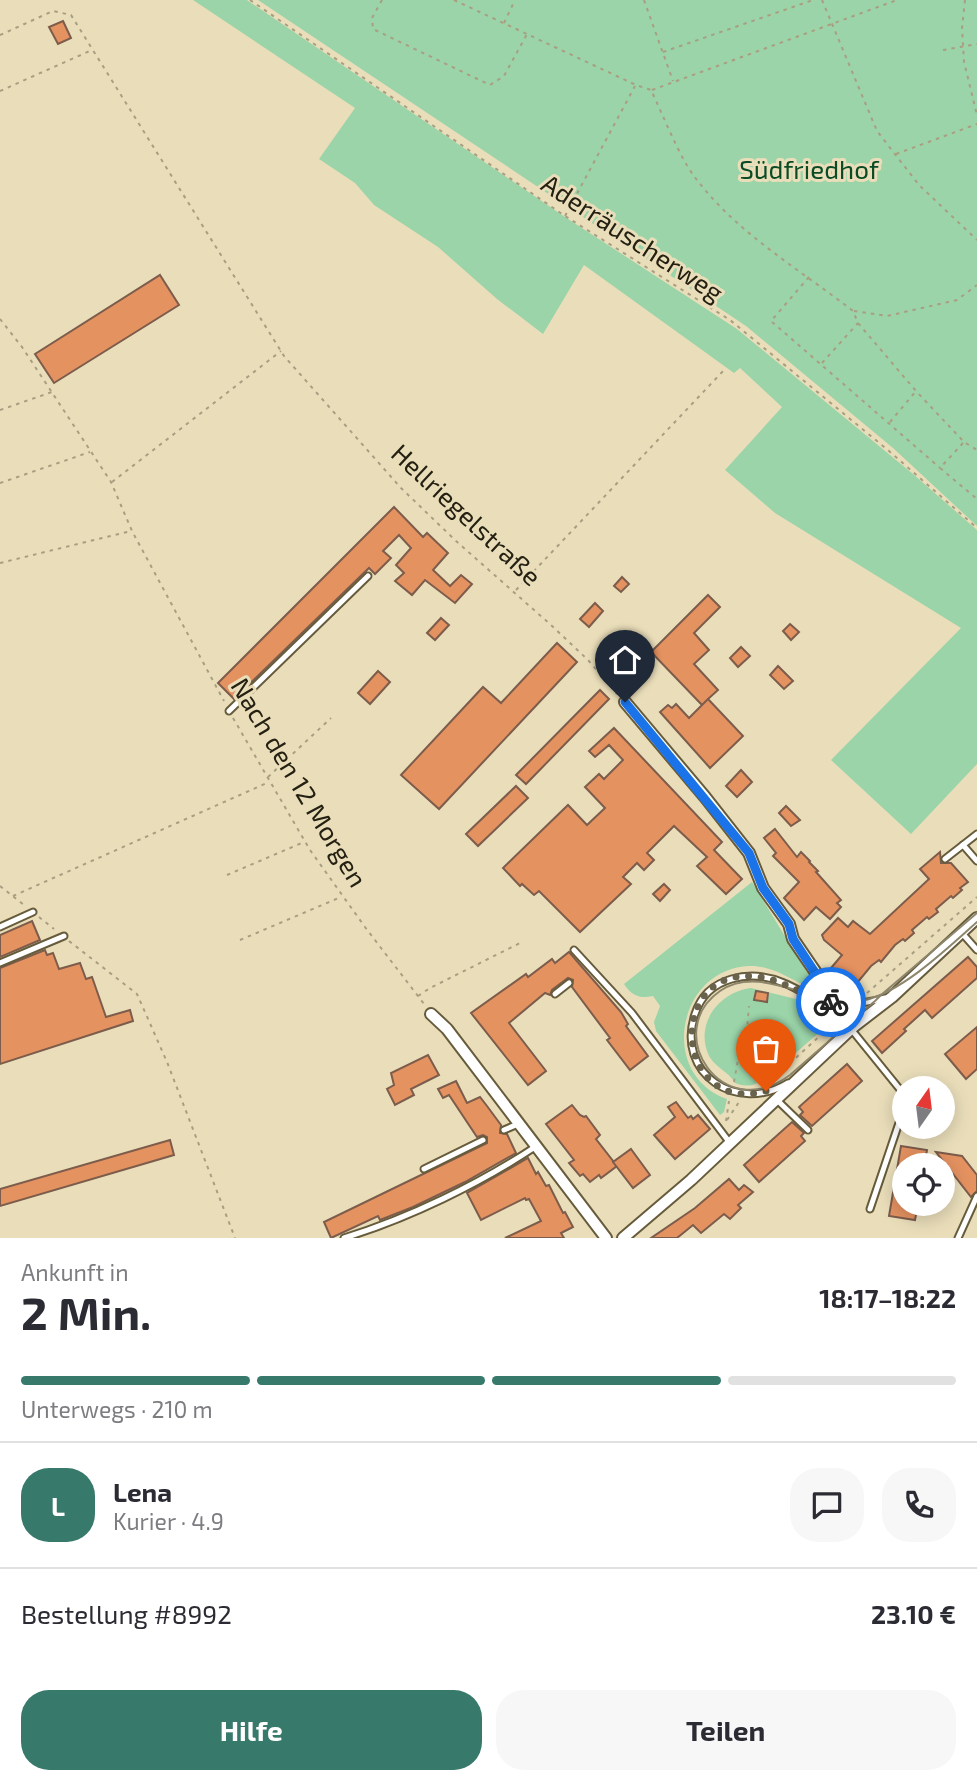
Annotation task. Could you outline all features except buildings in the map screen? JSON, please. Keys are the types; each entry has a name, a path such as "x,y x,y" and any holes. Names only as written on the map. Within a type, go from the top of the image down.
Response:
{"street":[{"path":"625,702 749,853 763,888 789,924 793,939 852,1028"},
{"path":"623,1238 777,1100 852,1028 892,997 977,918"},
{"path":"431,1014 447,1029 607,1238"}],"lane":[{"path":"229,711 368,576"},
{"path":"945,859 977,834"},
{"path":"963,845 977,861"},
{"path":"0,927 33,912"},
{"path":"961,932 977,950"},
{"path":"0,963 64,936"},
{"path":"574,950 632,1013 730,1143"},
{"path":"813,1065 784,1085 757,1093 731,1092 712,1082 702,1071 691,1035 695,1013 712,989 738,977 758,976 783,982 816,999 835,1003 849,1004 892,997"},
{"path":"555,993 569,983"},
{"path":"852,1028 902,1092 901,1117 870,1209"},
{"path":"777,1100 808,1130"},
{"path":"504,1130 518,1124"},
{"path":"424,1169 483,1140"},
{"path":"344,1238 381,1226 462,1188 535,1147"},
{"path":"958,1238 977,1196"}],"path":[{"name":"Aderräuscherweg","path":"250,0 565,216 730,320 889,451 977,528"},
{"path":"382,0 372,18 373,29 489,85 504,76 527,34"},
{"path":"454,0 652,90 897,0"},
{"path":"504,23 515,0"},
{"path":"644,0 673,82"},
{"path":"663,52 813,0"},
{"path":"822,0 877,131 919,185 977,240"},
{"path":"965,0 964,62 977,115"},
{"name":"Hellriegelstraße","path":"0,34 53,10 71,15 281,351 401,488 588,660 625,702"},
{"path":"943,50 977,44"},
{"path":"0,91 93,49"},
{"path":"565,216 636,85"},
{"path":"652,90 692,174 719,206 853,311 887,316 957,300 977,285"},
{"path":"895,154 977,124"},
{"path":"809,277 771,321 977,499"},
{"path":"853,311 858,323 916,391 964,442 977,450"},
{"name":"Nach den 12 Morgen","path":"0,319 52,391 111,482 132,531 229,711 305,842 431,1014"},
{"path":"821,364 858,323"},
{"path":"111,482 281,351"},
{"path":"515,591 725,369"},
{"path":"0,410 52,391"},
{"path":"889,422 916,391"},
{"path":"940,468 964,442"},
{"path":"0,484 90,451"},
{"path":"0,563 132,531"},
{"path":"268,777 331,718"},
{"path":"13,896 270,782"},
{"path":"227,875 305,842"},
{"path":"0,886 137,994 167,1062 235,1238"},
{"path":"240,940 342,896"},
{"path":"864,996 977,897"},
{"path":"418,996 522,942"},
{"path":"739,1102 726,1121 738,1059 746,1040 749,1006"},
{"path":"758,1086 787,1066 840,1018"}],"green space":[{"path":"193,0 247,0 565,217 737,329 977,530 977,764 911,834 831,760 961,628 775,513 725,470 782,407 740,368 734,373 584,265 543,334 497,299 438,247 374,205 355,183 319,159 355,108"},
{"name":"Südfriedhof","path":"258,0 977,0 977,526 893,448 746,326"},
{"path":"752,882 806,971 824,994 778,972 749,966 725,972 705,985 692,1003 685,1025 685,1047 691,1069 705,1087 727,1099 724,1112 720,1115 656,1031 654,1022 660,1006 653,996 637,996 624,984"},
{"path":"751,988 821,1005 829,1017 829,1024 762,1080 744,1085 735,1083 709,1056 705,1032 707,1021 720,1003 739,991"}],"tram line":[{"path":"977,913 881,995 790,1075 765,1088 742,1089 722,1082 707,1068 698,1049 696,1029 703,1008 720,991 736,983 754,982 828,999 865,1000 879,995 894,988 909,979 977,922"}],"way so far":[{"path":"766,1091 739,1094 724,1090 702,1071 696,1060 691,1035 699,1004 721,983 748,975 783,982 816,999 831,1002"}],"route":[{"path":"625,702 749,853 763,888 789,924 793,939 835,1003 831,1002"}]}
